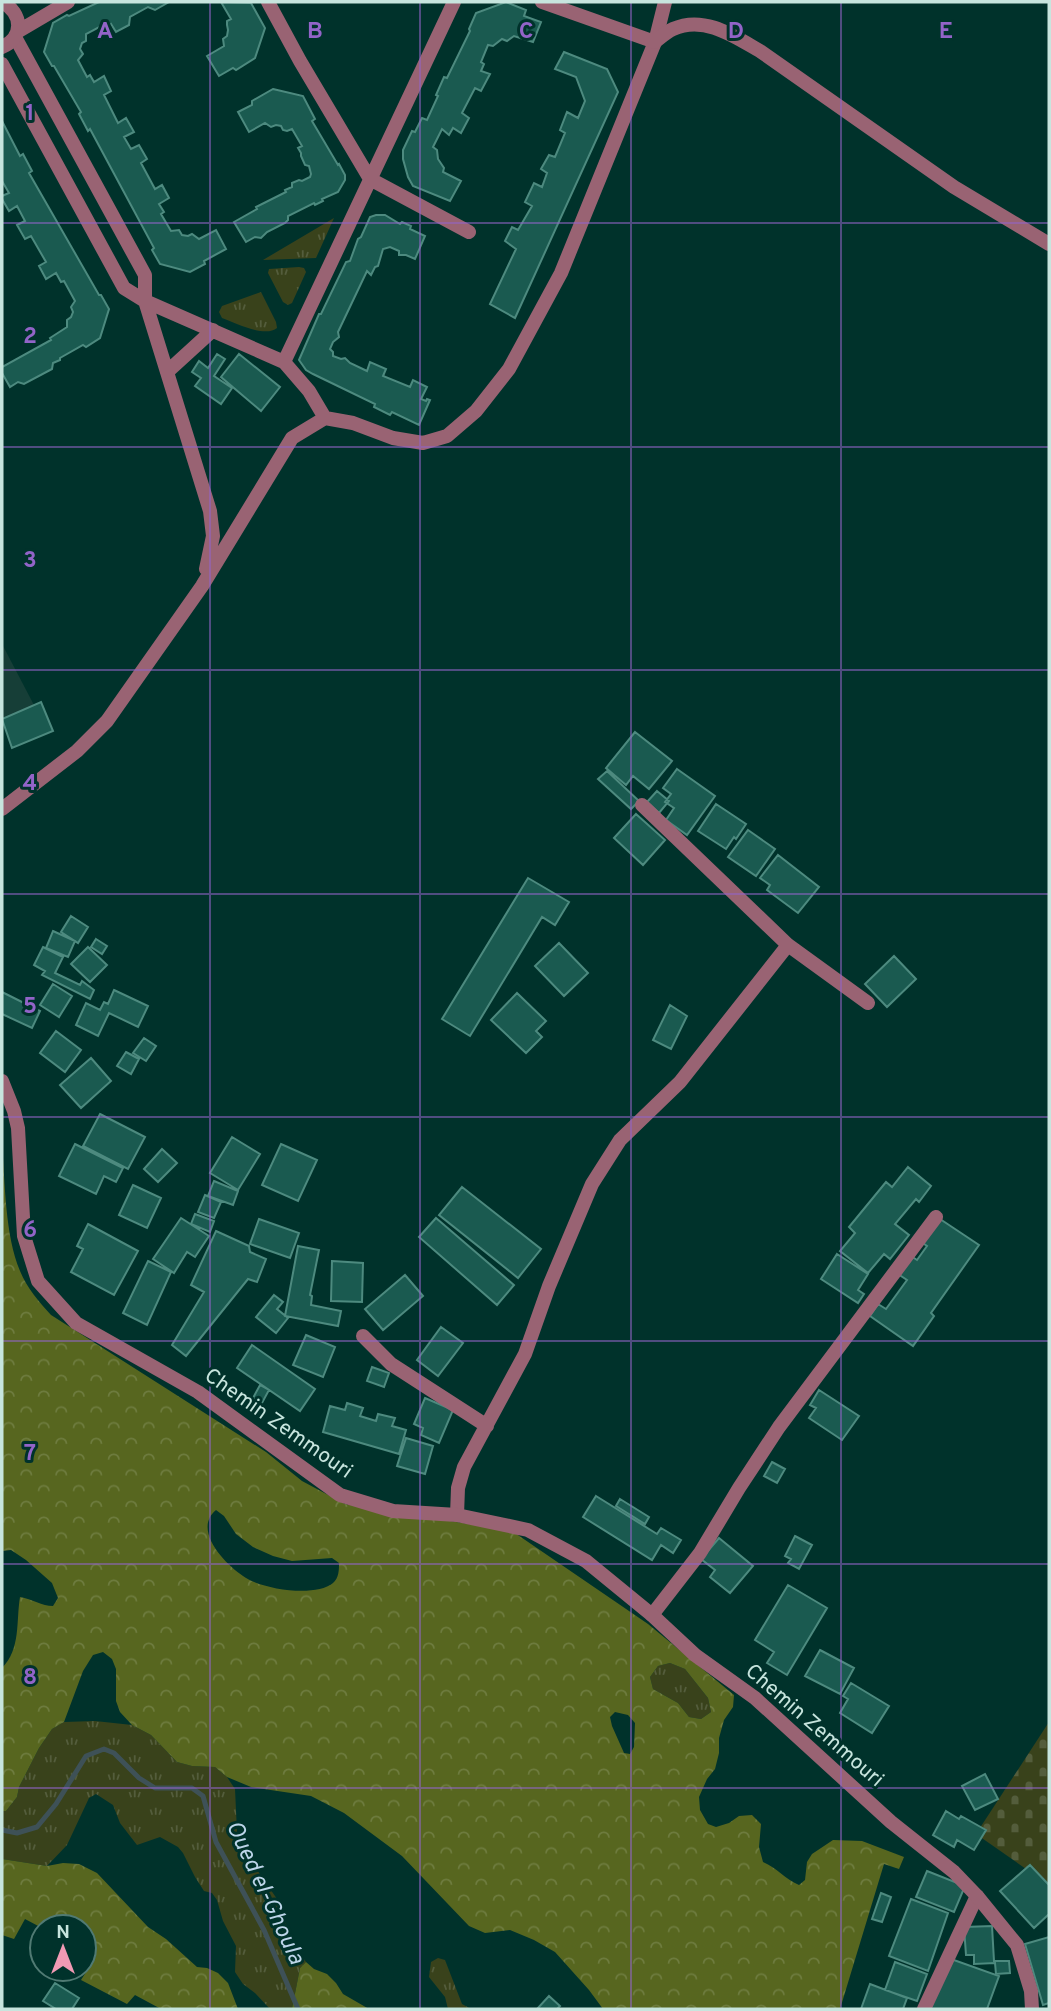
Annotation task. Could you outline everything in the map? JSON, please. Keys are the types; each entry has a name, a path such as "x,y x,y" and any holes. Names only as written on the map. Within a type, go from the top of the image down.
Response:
{"street":[{"path":"2,47 68,2"},
{"path":"268,2 370,179 469,232"},
{"path":"284,362 454,2"},
{"path":"542,2 655,42"},
{"path":"2,809 77,751 107,721 202,586 292,438 325,418 353,423 393,438 423,443 447,436 475,411 509,369 561,273 655,42 665,2"},
{"path":"10,3 19,22 16,35 145,275 145,301 210,511 213,536 202,586"},
{"path":"655,42 673,29 696,24 728,33 760,51 954,187 1049,244"},
{"path":"2,64 124,288 145,301 284,362 309,391 325,418"},
{"path":"167,372 213,330"},
{"path":"642,805 788,945 868,1003"},
{"path":"457,1515 458,1488 464,1466 525,1354 549,1286 592,1184 620,1140 680,1082 788,945"},
{"name":"Chemin Zemmouri","path":"2,1081 18,1128 24,1236 38,1281 76,1323 198,1392 340,1495 393,1511 457,1515 528,1530 586,1561 652,1615 695,1656 755,1698 891,1822 954,1872 1017,1945 1031,1991 1032,2009"},
{"path":"652,1615 700,1553 779,1427 936,1217"},
{"path":"363,1336 391,1364 487,1426"},
{"path":"924,2009 977,1896"}],"shaded area":[{"path":"2,644 35,707 2,723"}],"green space":[{"path":"334,218 316,258 263,260"},
{"path":"299,267 306,272 292,303 288,305 283,302 268,273 269,269"},
{"path":"261,292 277,328 272,331 258,331 222,318 219,312 222,306"},
{"path":"2,1143 6,1208 15,1257 26,1283 51,1315 266,1452 302,1481 345,1504 512,1531 648,1624 734,1695 733,1707 724,1720 719,1738 715,1769 699,1797 700,1810 708,1824 716,1827 739,1816 752,1815 761,1824 759,1847 763,1862 789,1880 799,1885 805,1880 807,1862 812,1854 833,1840 862,1841 904,1857 899,1869 884,1864 840,2009 603,2009 555,1952 510,1930 485,1933 469,1926 402,1856 344,1813 311,1796 251,1787 227,1777 215,1767 177,1762 151,1735 132,1725 120,1712 116,1701 116,1669 112,1659 103,1652 93,1655 83,1671 64,1722 52,1729 39,1748 19,1787 17,1797 6,1811 2,1811 2,1668 15,1644 20,1597 53,1606 58,1598 52,1583 26,1560 11,1550 2,1551","holes":["216,1510 224,1516 236,1534 253,1547 273,1556 292,1561 332,1558 339,1563 336,1579 325,1588 301,1591 274,1588 251,1581 220,1555 209,1537 210,1518","670,1663 685,1669 708,1698 711,1712 701,1719 689,1717 678,1703 653,1689 650,1677 658,1666","615,1712 628,1715 635,1723 634,1747 630,1754 624,1753 610,1717"]},
{"path":"670,1663 685,1669 708,1698 711,1712 701,1719 689,1717 678,1703 653,1689 650,1677 658,1666"},
{"path":"95,1721 132,1725 151,1735 177,1762 215,1767 227,1777 235,1789 240,1845 277,1899 292,1940 306,1962 300,1968 292,2009 270,2009 243,1984 235,1972 236,1946 223,1921 217,1900 212,1893 204,1891 178,1847 160,1837 137,1845 120,1823 113,1805 96,1794 89,1798 67,1845 47,1866 2,1859 2,1811 6,1811 17,1797 19,1787 39,1748 52,1729 64,1722"},
{"path":"1049,1722 1049,1885 976,1834"},
{"path":"2,1859 47,1866 79,1864 97,1873 148,1927 197,1967 218,1973 228,1983 238,2009 161,2009 135,1995 127,2004 87,1983 98,1983 98,1913 28,1913 28,1921 25,1919 14,1939 2,1935"},
{"path":"438,1958 445,1960 462,2004 471,2009 448,2009 445,1997 429,1977 431,1962"},
{"path":"306,1962 314,1969 327,1974 343,1994 369,2009 292,2009 300,1968"}],"building":[{"path":"99,2 169,2 155,10 148,7 130,17 129,25 116,32 111,24 86,34 86,41 80,49 83,54 78,60 87,77 90,75 94,82 104,76 111,91 104,95 118,123 126,118 134,132 124,137 131,149 139,145 147,159 141,163 155,189 162,185 169,198 159,204 164,212 161,214 171,231 179,230 182,235 192,234 199,239 216,230 226,249 190,272 160,264 90,129 88,131 79,114 81,112 44,52 53,23"},
{"path":"221,2 251,3 265,28 255,58 236,70 233,68 219,76 207,56 224,46 223,39 227,36 227,21 231,19"},
{"path":"506,2 526,10 524,16 541,22 533,42 514,36 507,41 502,39 493,46 488,45 481,62 484,64 481,71 490,74 481,91 475,88 462,113 469,118 461,133 453,128 449,135 442,129 433,147 437,150 443,172 461,181 450,201 413,186 403,159 403,150 422,118 427,120 444,77 447,78 476,13"},
{"path":"564,52 607,69 618,92 515,318 490,304 516,249 505,241 512,227 518,230 532,206 525,202 534,183 542,187 547,173 541,169 549,155 555,157 565,133 560,130 567,112 578,118 585,101 576,77 555,69"},
{"path":"273,89 303,96 315,119 312,121 339,164 345,180 338,192 288,216 285,223 261,238 255,237 246,242 234,222 286,192 285,190 292,187 292,183 302,181 311,174 298,148 302,146 292,129 287,131 281,126 271,127 265,123 249,132 238,112"},
{"path":"2,121 20,156 23,154 32,171 29,173 109,309 100,338 60,358 53,363 52,369 24,384 18,382 10,387 2,373 2,367 51,340 50,338 67,327 75,301 64,281 61,282 56,273 46,279 39,266 46,262 31,236 25,239 17,225 25,221 17,206 9,211 2,199 2,196 9,193 2,181"},
{"path":"385,215 400,224 402,222 425,236 415,259 399,255 399,251 390,247 383,249 378,266 371,275 367,271 338,332 339,337 330,349 333,356 345,358 367,371 370,362 386,369 383,376 410,387 413,380 427,387 421,399 430,400 419,425 392,412 390,415 374,407 375,404 313,374 306,370 299,360 319,314 346,262 350,261 358,239 370,217"},
{"path":"217,354 225,359 214,376 232,388 221,404 195,386 201,378 192,372 199,361 208,368"},
{"path":"239,354 280,387 261,411 221,377"},
{"path":"41,702 53,731 12,748 2,719"},
{"path":"635,732 672,761 649,789 633,776 626,785 606,768"},
{"path":"677,769 715,796 687,835 666,820 674,808 665,802 671,794 663,788"},
{"path":"607,771 639,801 631,809 598,779"},
{"path":"657,791 669,801 659,813 647,802"},
{"path":"716,804 746,824 726,849 698,831"},
{"path":"636,814 665,840 643,865 614,838"},
{"path":"748,830 775,849 756,876 728,857"},
{"path":"778,855 819,887 798,913 767,890 770,885 760,878"},
{"path":"528,878 569,902 555,925 542,917 470,1036 442,1019"},
{"path":"71,916 88,927 78,943 61,932"},
{"path":"53,931 75,941 68,957 46,948"},
{"path":"96,939 107,946 102,954 91,947"},
{"path":"559,943 588,973 564,996 535,966"},
{"path":"43,947 63,957 55,973 80,985 82,981 94,990 90,999 42,975 45,971 34,965"},
{"path":"88,947 107,965 90,982 71,964"},
{"path":"894,956 916,979 887,1007 865,984"},
{"path":"53,984 72,996 59,1017 40,1005"},
{"path":"114,990 148,1006 138,1027 109,1013 98,1036 76,1025 86,1003 100,1010 104,1002 108,1004"},
{"path":"2,992 40,1011 32,1028 2,1014"},
{"path":"517,993 546,1021 536,1031 542,1037 526,1053 491,1020"},
{"path":"670,1005 687,1016 671,1049 653,1040"},
{"path":"56,1031 81,1050 65,1072 40,1053"},
{"path":"144,1038 156,1046 146,1061 133,1053"},
{"path":"126,1052 139,1059 131,1074 117,1066"},
{"path":"91,1058 111,1081 81,1108 60,1085"},
{"path":"100,1114 145,1137 128,1169 83,1146"},
{"path":"232,1137 260,1154 238,1190 210,1173"},
{"path":"75,1144 123,1168 116,1182 104,1176 96,1194 59,1176"},
{"path":"281,1144 317,1160 298,1201 262,1185"},
{"path":"162,1149 177,1163 158,1182 144,1169"},
{"path":"908,1167 931,1186 919,1202 916,1199 895,1224 909,1235 890,1259 884,1254 868,1273 840,1251 855,1233 849,1227 886,1182 892,1187"},
{"path":"214,1181 238,1191 233,1205 208,1196"},
{"path":"133,1185 161,1198 147,1228 119,1215"},
{"path":"462,1187 541,1249 518,1278 439,1215"},
{"path":"205,1195 221,1202 214,1218 198,1212"},
{"path":"195,1214 214,1221 210,1232 191,1224"},
{"path":"937,1217 979,1245 931,1313 934,1316 913,1346 870,1316 878,1304 886,1309 907,1280 898,1274 911,1256 917,1260 927,1246 920,1241"},
{"path":"181,1218 209,1236 195,1257 187,1252 174,1273 153,1259"},
{"path":"436,1218 514,1285 497,1305 419,1237"},
{"path":"259,1219 299,1233 290,1258 250,1244"},
{"path":"88,1224 138,1251 114,1295 71,1272 83,1249 77,1246"},
{"path":"216,1231 249,1246 250,1252 266,1259 257,1282 248,1279 186,1356 172,1345 204,1292 191,1285"},
{"path":"298,1246 319,1250 310,1295 311,1305 341,1311 338,1326 285,1316"},
{"path":"837,1254 868,1274 858,1290 864,1294 858,1303 821,1279"},
{"path":"148,1261 171,1272 147,1325 123,1313"},
{"path":"332,1261 363,1263 362,1302 331,1301"},
{"path":"405,1275 423,1296 383,1330 365,1309"},
{"path":"274,1295 283,1302 277,1309 288,1318 276,1333 256,1317"},
{"path":"441,1327 463,1343 438,1376 417,1360"},
{"path":"306,1335 335,1347 323,1377 293,1365"},
{"path":"252,1345 315,1389 300,1411 237,1368"},
{"path":"372,1367 389,1373 384,1387 367,1381"},
{"path":"260,1385 269,1390 262,1403 253,1398"},
{"path":"819,1390 859,1416 842,1440 809,1418 816,1408 810,1405"},
{"path":"425,1398 453,1410 439,1443 421,1435 423,1428 414,1424"},
{"path":"347,1403 363,1408 360,1416 376,1421 378,1414 395,1418 392,1426 406,1430 399,1454 323,1432 330,1406 345,1410"},
{"path":"406,1438 433,1446 425,1474 397,1466"},
{"path":"772,1462 785,1469 777,1483 764,1476"},
{"path":"596,1496 657,1534 661,1528 681,1540 673,1553 661,1545 652,1560 583,1517"},
{"path":"620,1499 649,1517 645,1524 616,1506"},
{"path":"795,1536 812,1545 799,1569 788,1563 791,1559 785,1556"},
{"path":"719,1538 753,1566 730,1593 710,1577 715,1570 701,1559"},
{"path":"788,1585 827,1608 787,1675 767,1663 774,1652 755,1640"},
{"path":"820,1650 854,1668 840,1694 805,1676"},
{"path":"851,1683 889,1706 872,1733 840,1713 848,1699 843,1696"},
{"path":"985,1774 998,1799 975,1810 962,1786"},
{"path":"946,1811 986,1830 974,1850 957,1840 954,1847 933,1835"},
{"path":"1030,1865 1049,1885 1049,1914 1034,1928 1000,1891"},
{"path":"927,1871 965,1886 954,1912 916,1897"},
{"path":"881,1893 891,1897 882,1922 872,1919"},
{"path":"911,1899 948,1913 928,1971 889,1956"},
{"path":"992,1926 994,1961 1009,1961 1010,1973 996,1974 995,1963 974,1964 974,1955 966,1955 964,1927"},
{"path":"1049,1937 1049,2003 1043,2005 1025,1944"},
{"path":"951,1959 999,1976 987,2009 930,2009"},
{"path":"895,1962 927,1974 917,2001 885,1990"},
{"path":"55,1983 79,1998 72,2009 56,2009 43,2001"},
{"path":"870,1984 907,1998 903,2009 861,2009"},
{"path":"549,1996 560,2006 557,2009 537,2009"}],"waterway":[{"name":"Oued el-Ghoula","path":"2,1830 17,1833 37,1827 56,1804 86,1756 104,1749 114,1753 139,1778 155,1788 192,1788 203,1796 216,1842 264,1930 298,2009"}]}
